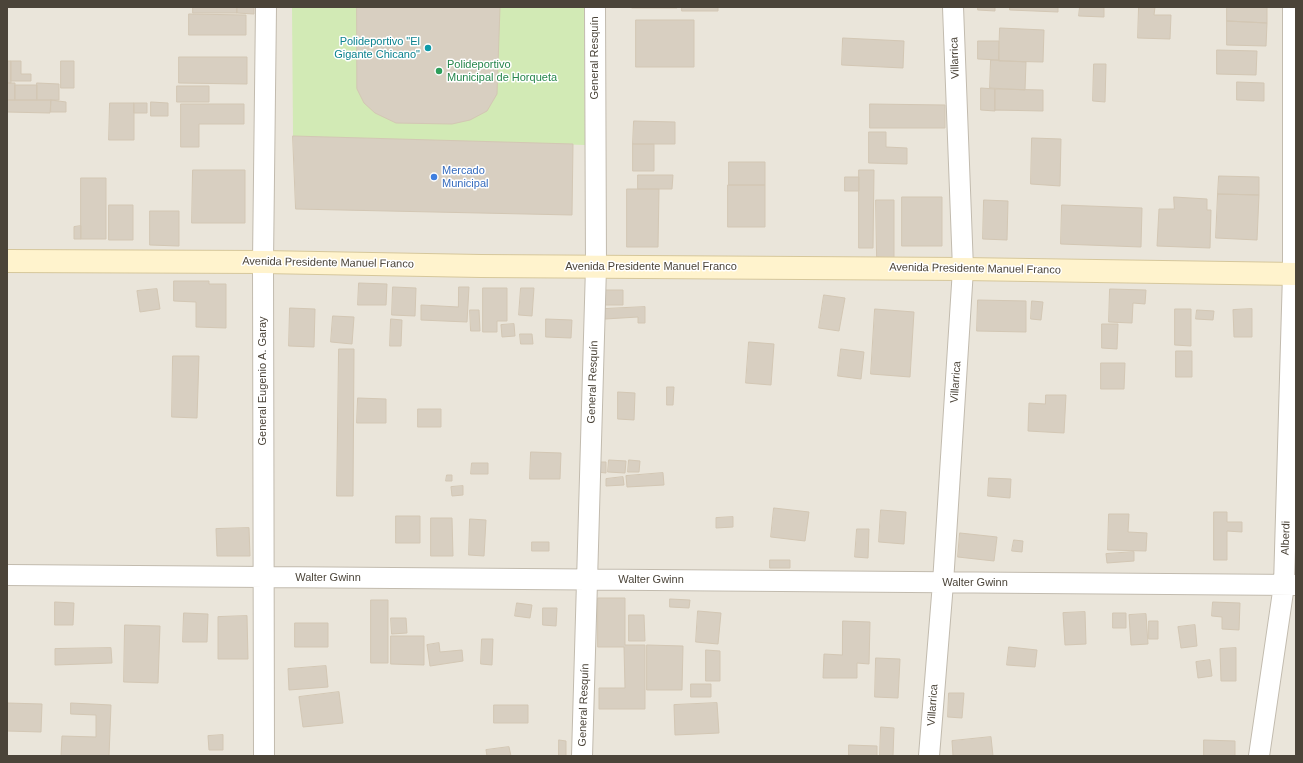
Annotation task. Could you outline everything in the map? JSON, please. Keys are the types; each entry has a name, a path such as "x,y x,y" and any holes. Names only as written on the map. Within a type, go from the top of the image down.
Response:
{"main road":[{"name":"Avenida Presidente Manuel Franco","path":"7,261 963,269 1294,274"}],"street":[{"name":"General Eugenio A. Garay","path":"264,756 263,262 266,7"},
{"name":"General Resquín","path":"582,756 596,267 595,7"},
{"name":"Villarrica","path":"929,756 943,583 963,269 953,7"},
{"name":"Alberdi","path":"1259,756 1290,585 1294,274 1293,7"},
{"name":"Walter Gwinn","path":"7,575 1290,585"}],"shaded area":[{"path":"7,7 1296,7 1296,756 7,756"}],"green space":[{"name":"Polideportivo Municipal de Horqueta","path":"292,7 584,7 585,145 293,136"}],"building":[{"path":"193,7 237,7 237,13 193,13"},
{"path":"237,7 254,7 254,14 237,13"},
{"name":"Polideportivo \"El Gigante Chicano\"","path":"357,7 500,7 497,94 487,111 470,120 452,124 396,123 375,113 364,103 357,89"},
{"path":"677,7 677,8 632,8"},
{"path":"682,7 718,7 718,11 682,11"},
{"path":"978,7 995,7 995,11 978,10"},
{"path":"1010,7 1058,7 1058,12 1010,10"},
{"path":"1080,7 1104,7 1104,17 1079,16"},
{"path":"1139,7 1155,7 1154,15 1171,15 1170,39 1138,38"},
{"path":"1227,7 1267,7 1267,23 1227,21"},
{"path":"189,14 246,15 246,35 189,35"},
{"path":"636,20 694,20 694,67 636,67"},
{"path":"1227,21 1267,23 1266,46 1227,45"},
{"path":"1000,28 1044,30 1043,62 999,61"},
{"path":"843,38 904,41 903,68 842,65"},
{"path":"978,41 999,41 999,60 978,59"},
{"path":"1217,50 1257,51 1256,75 1217,74"},
{"path":"179,57 247,57 247,84 179,83"},
{"path":"991,60 1026,62 1025,90 990,88"},
{"path":"7,61 11,61 11,83 7,83"},
{"path":"11,61 21,61 21,74 31,74 31,81 11,81"},
{"path":"61,61 74,61 74,88 61,88"},
{"path":"1094,64 1106,64 1105,102 1093,101"},
{"path":"1237,82 1264,83 1264,101 1237,100"},
{"path":"7,83 15,83 15,100 7,100"},
{"path":"37,83 59,84 59,100 37,100"},
{"path":"15,85 37,85 37,100 15,100"},
{"path":"177,86 209,86 209,102 177,102"},
{"path":"981,88 995,89 995,111 981,110"},
{"path":"995,89 1043,90 1043,111 995,110"},
{"path":"7,100 51,100 50,113 7,112"},
{"path":"51,100 66,102 66,112 51,112"},
{"path":"151,102 168,103 168,116 151,116"},
{"path":"110,103 134,103 134,140 109,140"},
{"path":"134,103 147,103 147,113 134,113"},
{"path":"181,104 244,104 244,124 199,124 199,147 181,147"},
{"path":"870,104 945,105 945,128 870,128"},
{"path":"634,121 675,122 675,144 633,144"},
{"path":"869,132 886,132 886,147 907,148 907,164 869,163"},
{"name":"Mercado Municipal","path":"293,136 573,144 572,215 296,209"},
{"path":"1032,138 1061,139 1060,186 1031,184"},
{"path":"633,144 654,144 654,171 633,171"},
{"path":"729,162 765,162 765,185 729,185"},
{"path":"193,170 245,170 245,223 192,223"},
{"path":"859,170 874,170 873,248 859,248"},
{"path":"638,175 673,175 672,189 638,189"},
{"path":"1219,176 1259,177 1259,195 1218,194"},
{"path":"845,177 859,177 859,191 845,191"},
{"path":"81,178 106,178 106,239 81,239"},
{"path":"728,185 765,185 765,227 728,227"},
{"path":"627,189 659,189 658,247 627,247"},
{"path":"1218,194 1259,195 1257,240 1216,238"},
{"path":"902,197 942,197 942,246 902,246"},
{"path":"1174,197 1207,199 1207,210 1211,210 1210,248 1157,246 1159,209 1174,209"},
{"path":"876,200 894,200 894,258 877,257"},
{"path":"984,200 1008,201 1007,240 983,239"},
{"path":"109,205 133,205 133,240 109,240"},
{"path":"1062,205 1142,208 1141,247 1061,244"},
{"path":"150,211 179,211 179,246 150,245"},
{"path":"81,226 81,239 74,239 74,227"},
{"path":"174,281 209,281 209,284 226,284 226,328 196,327 196,302 174,301"},
{"path":"359,283 387,284 386,305 358,305"},
{"path":"393,287 416,288 415,316 392,315"},
{"path":"459,287 469,287 467,322 421,320 421,305 458,307"},
{"path":"483,288 507,288 507,321 497,321 497,332 483,332"},
{"path":"521,288 534,288 532,316 519,315"},
{"path":"157,289 160,309 140,312 137,291"},
{"path":"1110,289 1146,290 1145,304 1133,303 1132,323 1109,322"},
{"path":"605,290 623,290 623,305 604,305"},
{"path":"824,295 845,298 839,331 819,328"},
{"path":"978,300 1026,301 1026,332 977,331"},
{"path":"1032,301 1043,302 1041,320 1031,319"},
{"path":"645,307 645,323 638,323 638,317 605,319 604,309"},
{"path":"290,308 315,309 314,347 289,346"},
{"path":"875,309 914,312 910,377 871,374"},
{"path":"1175,309 1191,309 1191,346 1175,345"},
{"path":"1252,309 1252,337 1234,337 1233,310"},
{"path":"470,310 479,310 480,331 471,331"},
{"path":"1197,310 1214,311 1213,320 1196,319"},
{"path":"333,316 354,317 352,344 331,342"},
{"path":"391,319 402,320 401,346 390,346"},
{"path":"546,319 572,320 571,338 546,337"},
{"path":"514,324 515,336 502,337 501,325"},
{"path":"1102,324 1118,324 1117,349 1102,348"},
{"path":"520,334 532,334 533,344 521,344"},
{"path":"749,342 774,344 771,385 746,383"},
{"path":"339,349 354,349 353,496 337,496"},
{"path":"841,349 864,352 861,379 838,376"},
{"path":"1176,351 1192,351 1192,377 1176,377"},
{"path":"173,356 199,356 197,418 172,417"},
{"path":"1101,363 1125,363 1124,389 1101,389"},
{"path":"667,387 674,387 673,405 667,405"},
{"path":"618,392 635,393 634,420 618,419"},
{"path":"1046,395 1066,395 1064,433 1028,431 1029,403 1045,404"},
{"path":"358,398 386,399 386,423 357,423"},
{"path":"418,409 441,409 441,427 418,427"},
{"path":"531,452 561,453 560,479 530,479"},
{"path":"609,460 626,461 625,473 608,472"},
{"path":"629,460 640,461 639,472 628,472"},
{"path":"597,462 606,462 606,473 597,472"},
{"path":"472,463 488,463 488,474 471,474"},
{"path":"663,473 664,485 627,487 626,476"},
{"path":"447,475 452,475 452,481 446,481"},
{"path":"623,477 624,485 606,486 606,479"},
{"path":"989,478 1011,479 1010,498 988,496"},
{"path":"463,486 463,495 452,496 451,487"},
{"path":"774,508 809,512 805,541 771,537"},
{"path":"881,510 906,512 904,544 879,542"},
{"path":"1214,512 1227,512 1227,522 1242,522 1242,532 1227,531 1227,560 1214,560"},
{"path":"1109,514 1129,514 1128,532 1147,533 1146,551 1108,550"},
{"path":"396,516 420,516 420,543 396,543"},
{"path":"733,517 733,527 716,528 716,518"},
{"path":"431,518 452,518 453,556 431,556"},
{"path":"470,519 486,520 484,556 469,555"},
{"path":"249,528 250,556 217,556 216,529"},
{"path":"857,529 869,529 868,558 855,557"},
{"path":"960,533 997,537 994,561 958,557"},
{"path":"1014,540 1023,541 1022,552 1012,551"},
{"path":"532,542 549,542 549,551 532,551"},
{"path":"1134,552 1134,561 1107,563 1106,554"},
{"path":"770,560 790,560 790,568 770,568"},
{"path":"598,598 625,598 625,645 645,645 645,709 599,709 599,688 625,688 624,647 598,647"},
{"path":"670,599 690,600 689,608 670,607"},
{"path":"371,600 388,600 388,663 371,663"},
{"path":"55,602 74,603 73,625 55,625"},
{"path":"1213,602 1240,603 1239,630 1222,629 1222,617 1212,616"},
{"path":"517,603 532,605 530,618 515,616"},
{"path":"543,608 557,608 556,626 543,625"},
{"path":"698,611 721,613 718,644 696,642"},
{"path":"1085,612 1086,644 1065,645 1063,613"},
{"path":"184,613 208,614 207,642 183,642"},
{"path":"1113,613 1126,613 1126,628 1113,628"},
{"path":"1146,614 1148,644 1131,645 1129,615"},
{"path":"629,615 644,615 645,641 629,641"},
{"path":"247,616 248,659 218,659 218,617"},
{"path":"391,618 406,618 407,633 392,634"},
{"path":"843,621 870,622 869,664 857,663 857,678 823,678 824,654 842,655"},
{"path":"1149,621 1158,621 1158,639 1149,639"},
{"path":"295,623 328,623 328,647 295,647"},
{"path":"125,625 160,626 158,683 124,682"},
{"path":"1195,625 1197,646 1181,648 1178,627"},
{"path":"391,636 424,636 424,665 391,664"},
{"path":"482,639 493,639 492,665 481,664"},
{"path":"439,643 440,652 462,650 463,661 430,666 427,645"},
{"path":"647,645 683,646 682,690 647,690"},
{"path":"1009,647 1037,650 1035,667 1007,665"},
{"path":"111,648 112,663 55,665 55,649"},
{"path":"1236,648 1236,681 1221,681 1220,649"},
{"path":"706,650 720,651 720,681 706,681"},
{"path":"876,658 900,659 898,698 875,697"},
{"path":"1210,660 1212,676 1198,678 1196,662"},
{"path":"326,666 328,687 289,690 288,669"},
{"path":"691,684 711,684 711,697 691,697"},
{"path":"339,692 343,723 303,727 299,697"},
{"path":"949,693 964,693 962,718 948,717"},
{"path":"7,703 42,704 41,732 7,731"},
{"path":"71,703 111,705 109,756 61,756 62,736 96,737 96,715 71,714"},
{"path":"717,703 719,733 675,735 674,705"},
{"path":"494,705 528,705 528,723 494,723"},
{"path":"881,727 894,728 893,756 880,756"},
{"path":"223,735 223,750 209,750 208,736"},
{"path":"991,737 993,756 953,756 952,741"},
{"path":"559,740 566,741 566,756 559,756"},
{"path":"1204,740 1235,741 1235,756 1204,756"},
{"path":"849,745 877,746 877,756 849,756"},
{"path":"509,747 511,756 487,756 486,750"}],"place":[{"name":"Polideportivo \"El Gigante Chicano\"","path":"428,48"},
{"name":"Polideportivo Municipal de Horqueta","path":"439,71"},
{"name":"Mercado Municipal","path":"434,177"}]}
